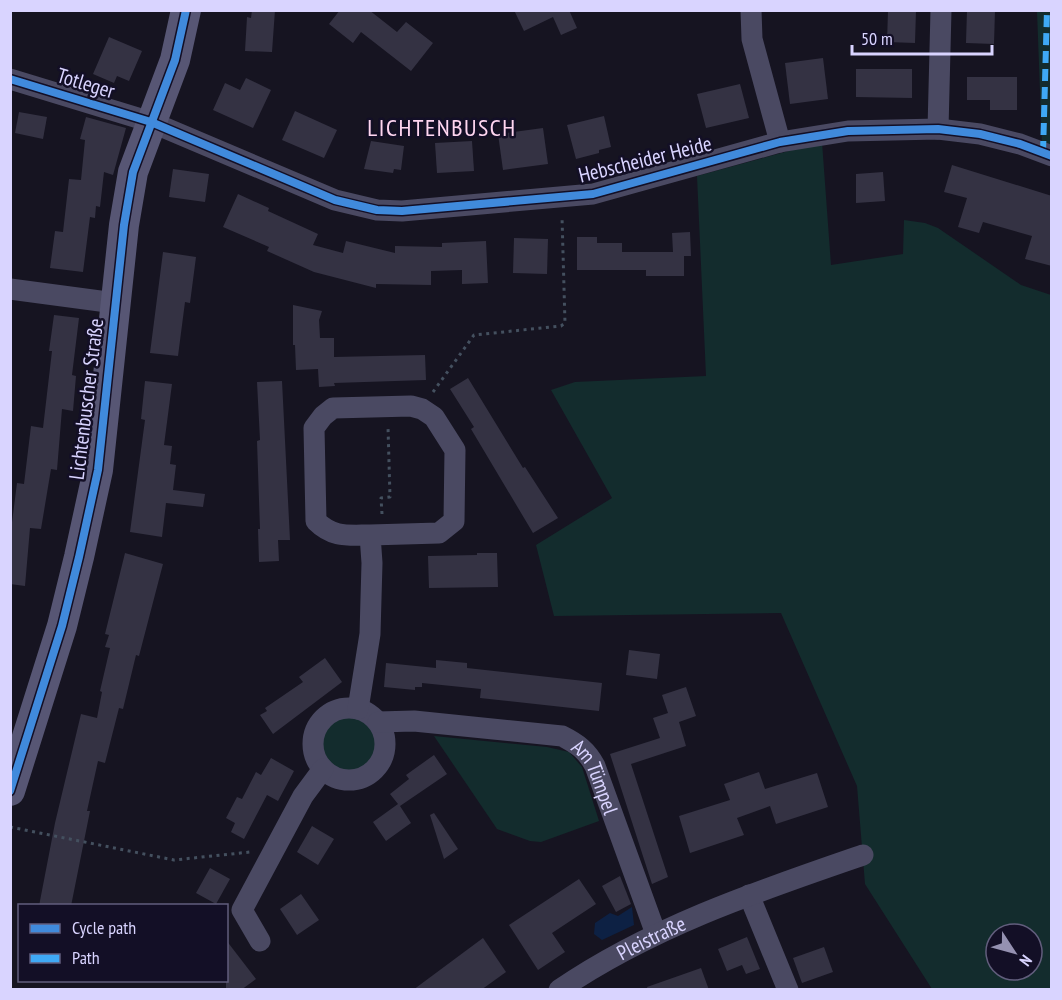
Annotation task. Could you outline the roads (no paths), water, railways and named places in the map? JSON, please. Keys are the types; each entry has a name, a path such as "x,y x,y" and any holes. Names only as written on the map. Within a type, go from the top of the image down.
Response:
{"street":[{"name":"Lichtenbuscher Straße","path":"10,791 62,626 80,557 98,470 124,225 133,172 175,60 186,10"},
{"path":"751,10 752,39 780,142"},
{"path":"938,129 941,10"},
{"name":"Totleger","path":"10,79 151,122"},
{"name":"Hebscheider Heide","path":"151,122 335,200 377,210 402,211 593,194 780,142 848,131 938,129 980,134 1020,144 1052,156"},
{"name":"Lichtenbuscher Straße","path":"10,289 115,303"},
{"path":"411,406 422,409 434,417 455,450 454,521 438,533 376,534 336,534 324,529 316,521 314,428 333,408 411,406"},
{"path":"358,709 370,633 372,563 376,534"},
{"path":"358,709 370,714 378,722 384,733 385,745 376,767 367,775 356,779 338,778 322,769 313,747 318,725 326,716 336,710 358,709"},
{"name":"Am Tümpel","path":"378,722 414,721 562,736 579,745 589,754 595,766 656,934"},
{"path":"260,941 242,910 303,796 322,769"},
{"name":"Pleistraße","path":"559,990 656,934 749,895 863,855"},
{"path":"749,895 788,990"}],"water":[{"path":"632,907 634,925 602,940 594,934 595,923 610,913 618,916"}],"district":[{"name":"LICHTENBUSCH","path":"442,127"}]}
